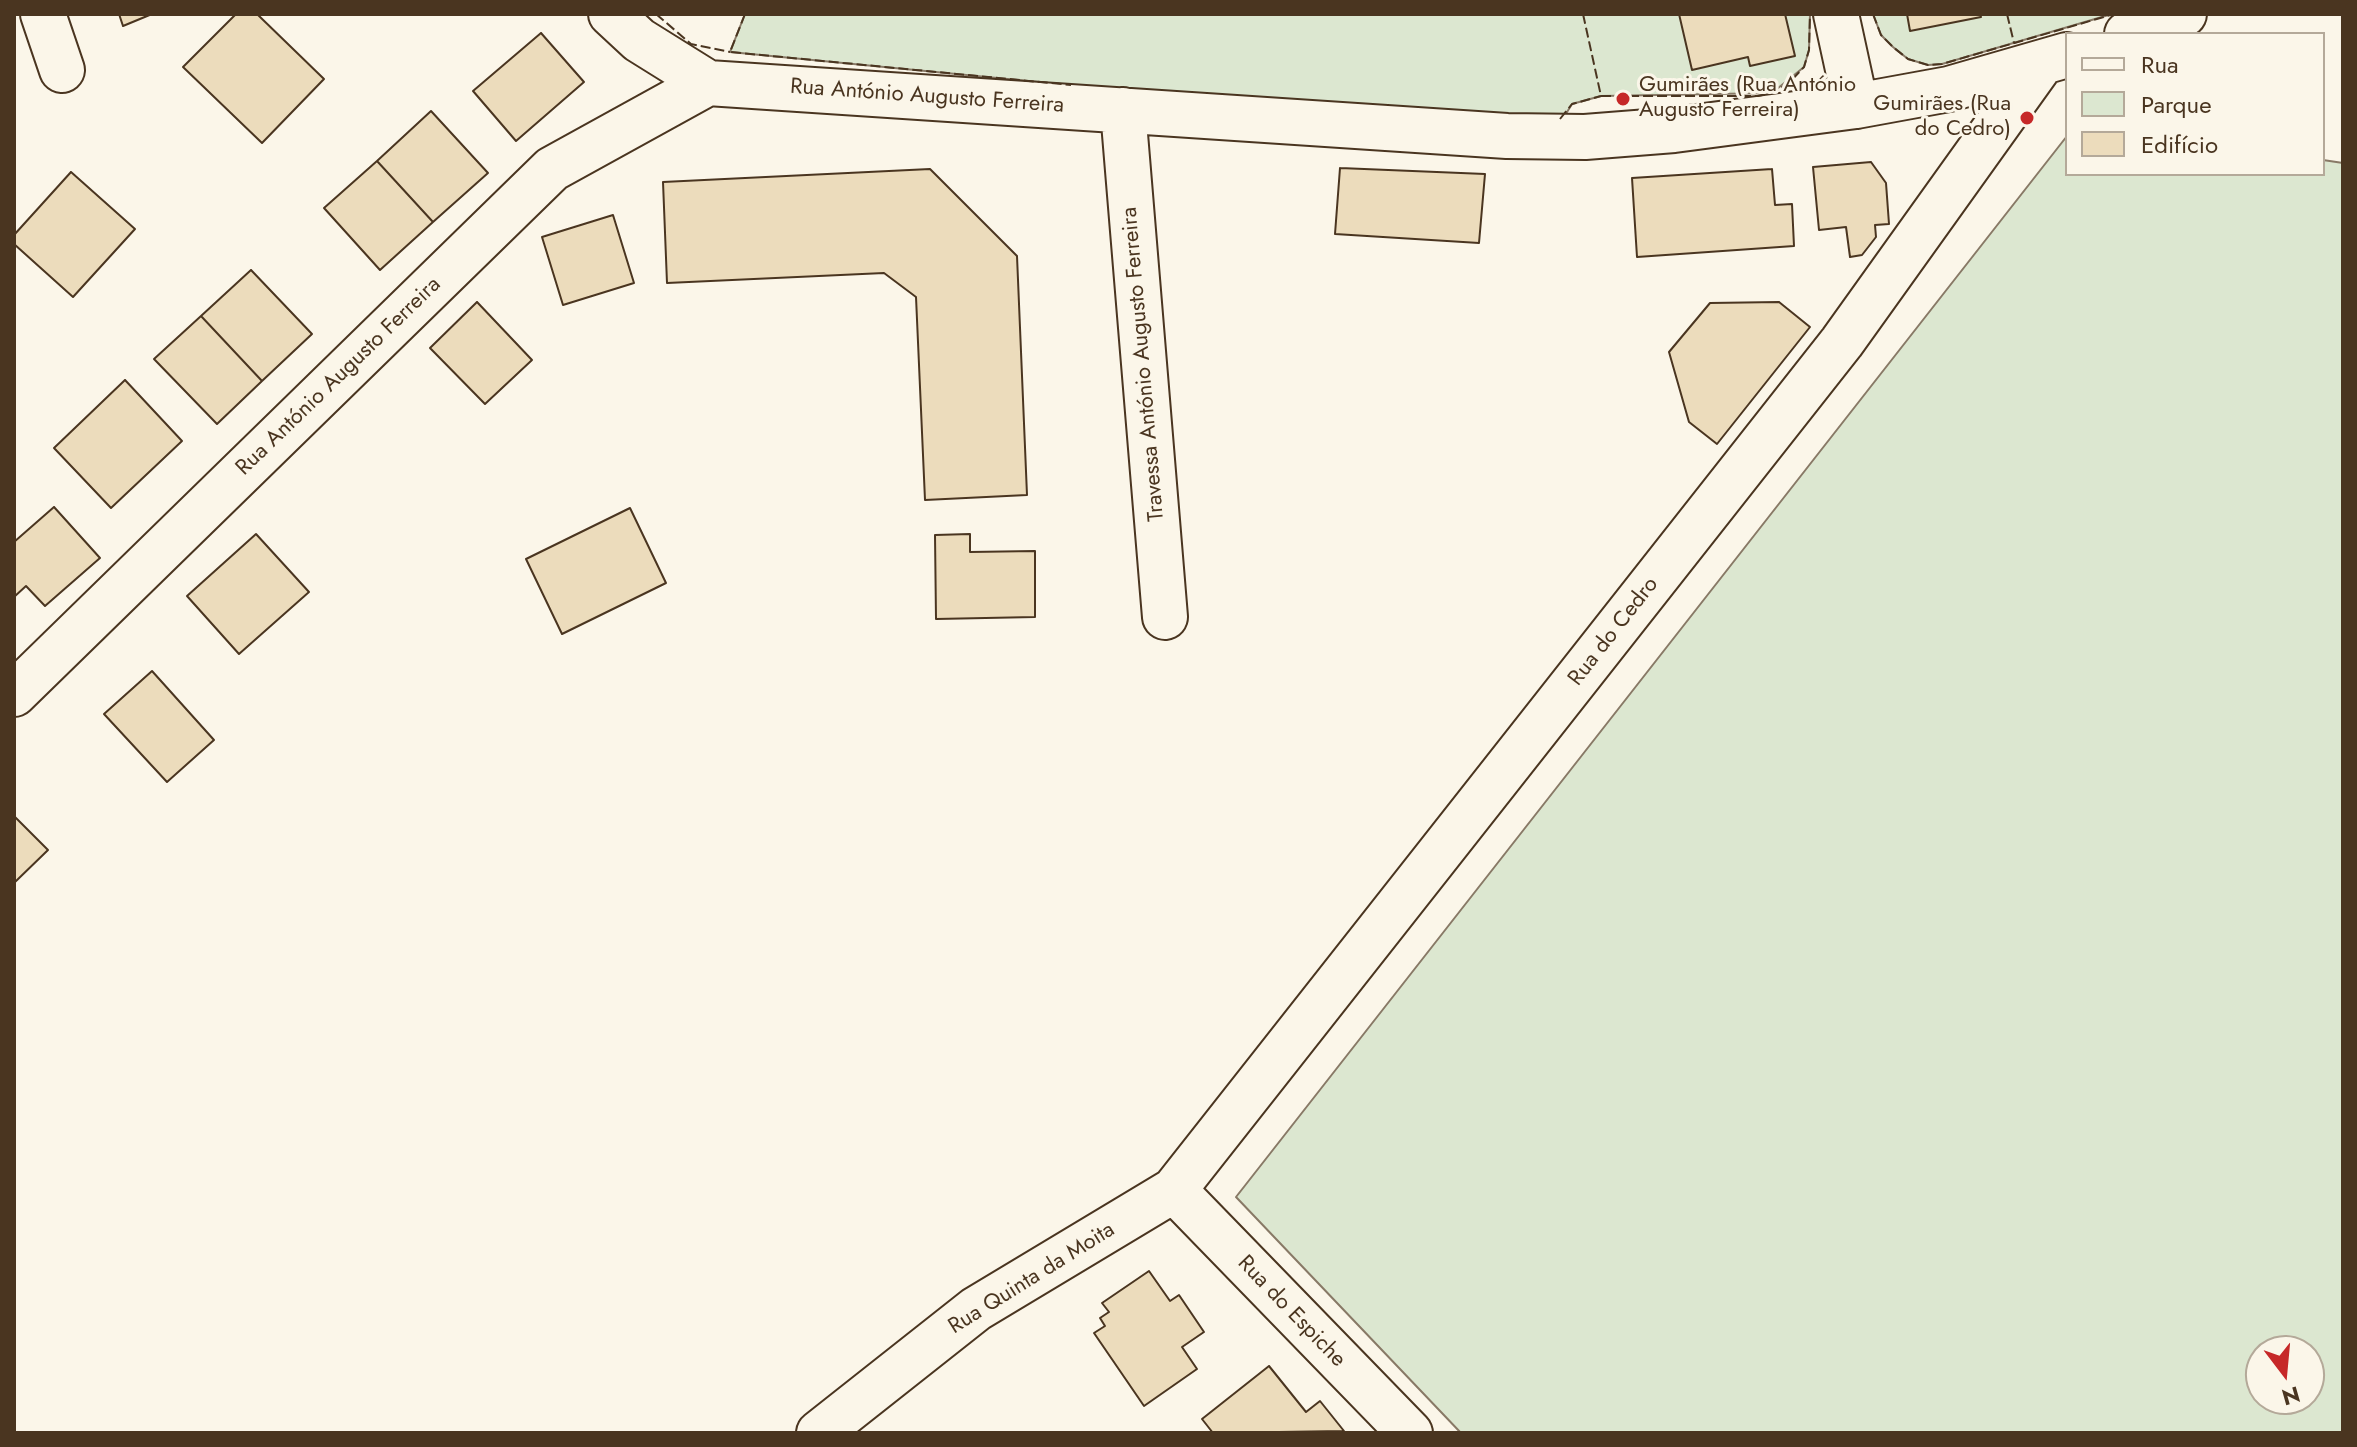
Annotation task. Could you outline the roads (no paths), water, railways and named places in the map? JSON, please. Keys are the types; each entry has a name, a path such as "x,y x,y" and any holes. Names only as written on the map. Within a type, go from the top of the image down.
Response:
{"street":[{"path":"43,14 62,70"},
{"path":"611,14 639,40 708,83"},
{"path":"1836,14 1856,106"},
{"path":"2133,32 2184,14"},
{"name":"Rua António Augusto Ferreira","path":"14,694 552,169 708,83 1507,136 1585,137 1688,129 1856,106 1949,89 2054,59"},
{"name":"Rua do Cedro","path":"1174,1190 1842,342 2054,59"},
{"name":"Travessa António Augusto Ferreira","path":"1123,110 1165,617"},
{"name":"Rua Quinta da Moita","path":"819,1433 976,1309 1174,1190"},
{"name":"Rua do Espiche","path":"1174,1190 1410,1433"}],"place":[{"name":"Gumirães (Rua António Augusto Ferreira)","path":"1623,99"},
{"name":"Gumirães (Rua do Cedro)","path":"2027,118"}]}
